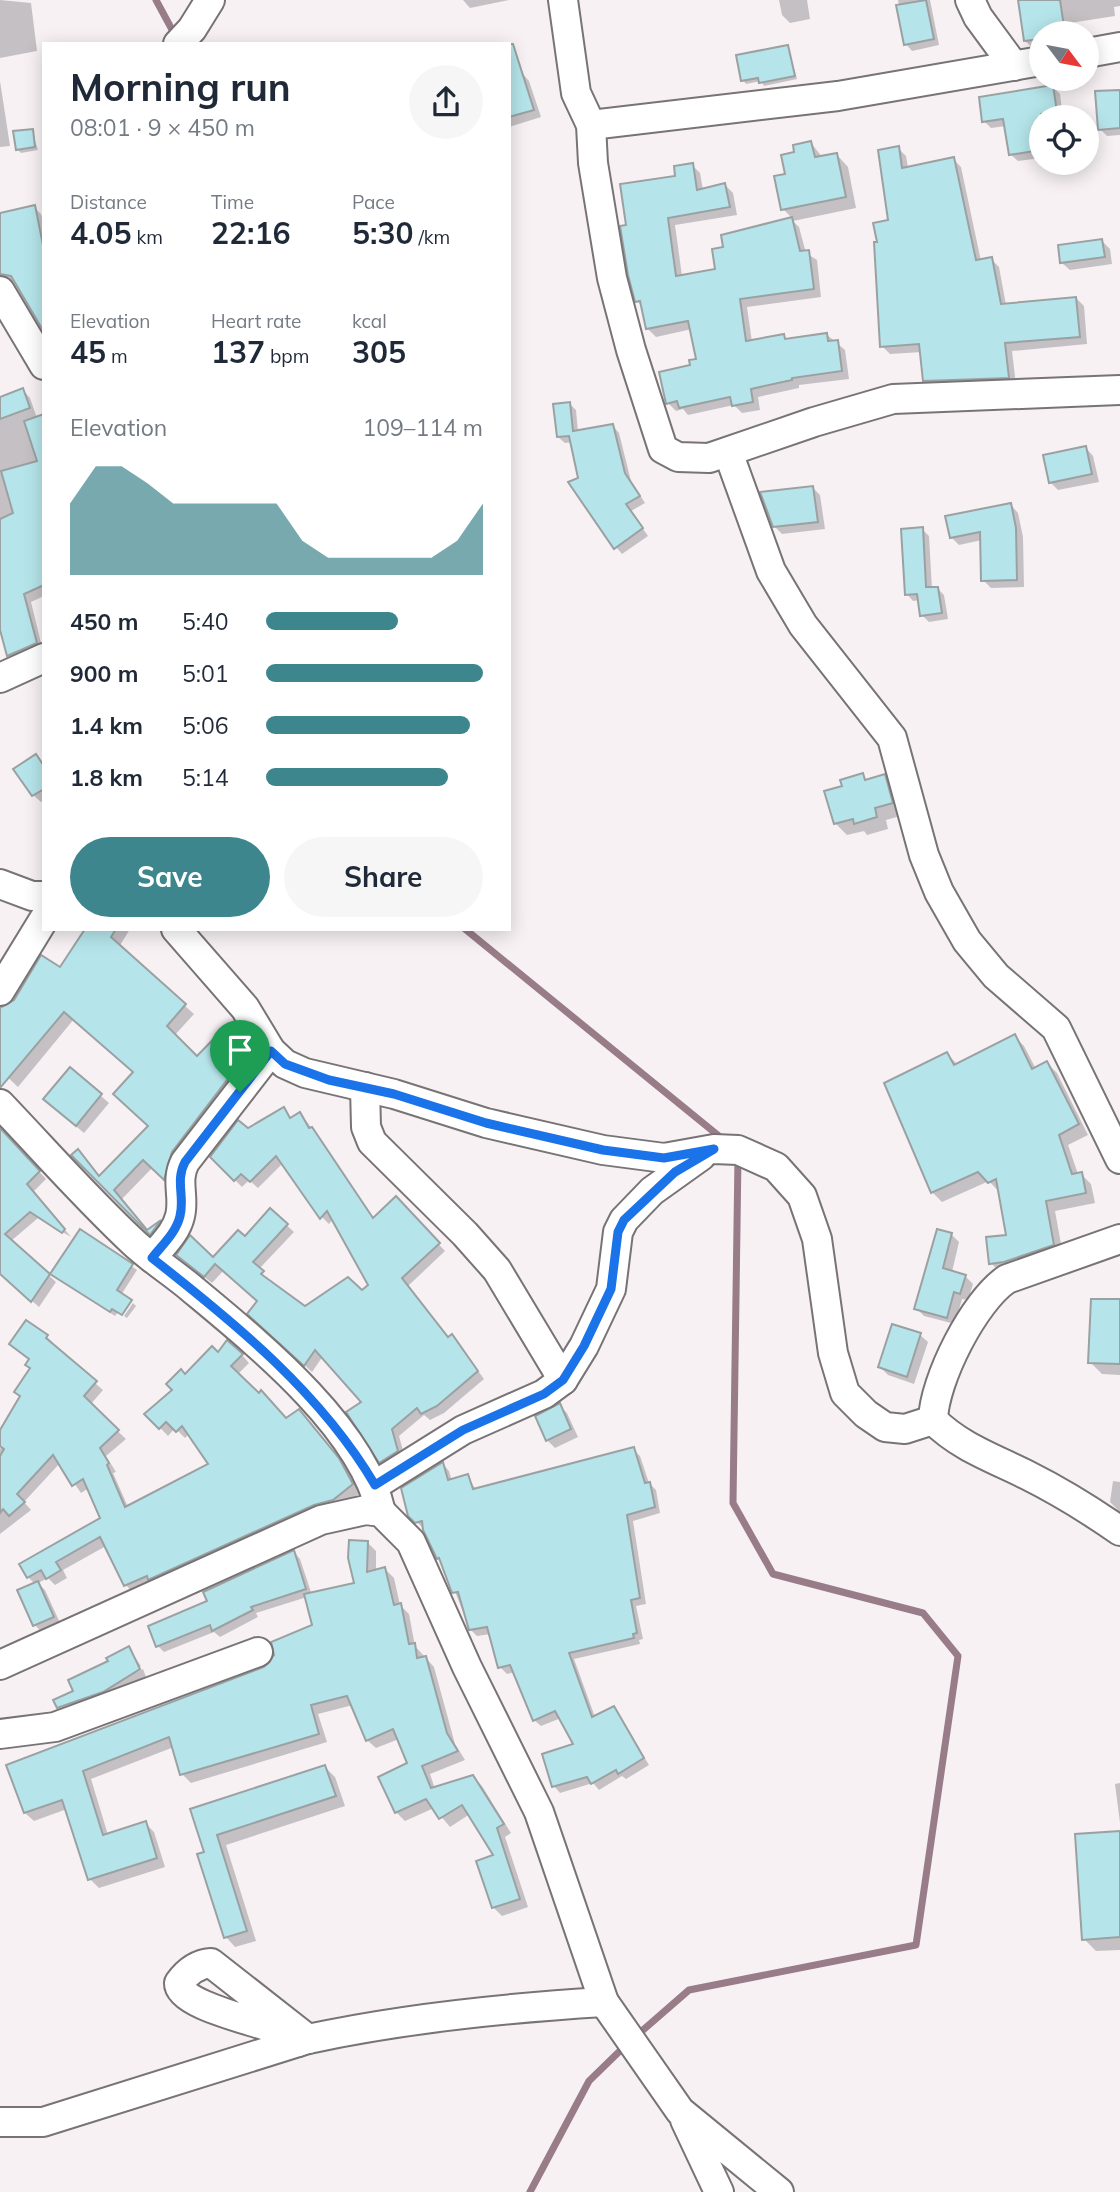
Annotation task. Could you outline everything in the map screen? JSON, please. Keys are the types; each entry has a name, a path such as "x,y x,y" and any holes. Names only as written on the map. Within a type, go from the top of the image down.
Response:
{"street":[{"path":"180,42 192,29 210,0"},
{"path":"563,0 576,93 591,125 594,176 612,278 656,435 663,449 678,457 709,458 814,422 893,399 1120,390"},
{"path":"970,0 978,17 1014,65"},
{"path":"1099,51 1120,47"},
{"path":"591,125 838,96 1029,63"},
{"path":"2,301 42,362"},
{"path":"728,452 771,571 810,635 892,738 924,855 939,892 967,941 996,976 1056,1028 1120,1159"},
{"path":"0,678 42,659"},
{"path":"0,884 32,896 42,896"},
{"path":"0,992 42,922"},
{"path":"178,931 245,1008 271,1051 285,1064 305,1073 365,1087 486,1123 603,1150 664,1158 714,1149 738,1150 776,1167 802,1196 817,1239 833,1353 845,1393 866,1415 885,1427 905,1429 933,1420"},
{"path":"152,1258 172,1233 181,1213 178,1181 185,1162 271,1051"},
{"path":"365,1087 366,1127 372,1142 465,1234 497,1270 563,1380"},
{"path":"0,1104 92,1201 152,1258 296,1381 332,1421 378,1498 411,1542 467,1667 539,1812 604,2002 680,2111 719,2192"},
{"path":"0,1665 321,1520 366,1510 463,1430 544,1394 563,1380 584,1346 611,1289 618,1232 624,1220 675,1172 714,1149"},
{"path":"1120,1239 1007,1279 990,1290 976,1309 933,1402 933,1420 949,1436 1028,1475 1120,1531"},
{"path":"0,1734 55,1727 258,1652"},
{"path":"0,2122 43,2122 303,2041 353,2029 476,2012 604,2002"},
{"path":"680,2111 779,2192"}],"building":[{"path":"926,0 934,39 904,45 896,5"},
{"path":"1018,0 1060,0 1063,21 1029,21 1029,40 1024,41"},
{"path":"511,44 513,44 534,110 511,116"},
{"path":"788,45 795,76 759,83 758,78 741,81 736,55"},
{"path":"1029,89 1029,91 1054,91 1056,105 1029,105 1029,152 1009,155 1003,119 982,122 979,97"},
{"path":"1120,90 1120,128 1099,130 1099,105 1096,105 1095,91"},
{"path":"33,129 35,147 16,150 13,131"},
{"path":"811,141 815,157 837,153 846,197 781,210 774,176 785,174 781,155 794,152 793,145"},
{"path":"899,146 902,168 954,157 976,260 992,257 1001,304 1076,297 1080,337 1005,343 1009,378 923,381 919,344 880,347 874,242 877,242 873,223 888,220 878,150"},
{"path":"693,163 697,190 725,183 730,207 668,218 676,276 715,269 712,249 723,247 721,235 792,217 800,251 809,250 814,289 740,299 746,341 784,334 785,339 827,333 828,341 838,340 842,371 792,378 751,389 753,402 732,406 730,397 679,408 677,401 666,404 659,372 690,365 689,360 696,359 688,321 646,329 640,301 635,302 628,275 620,226 626,225 620,184 675,176 674,166"},
{"path":"35,205 42,240 42,329 11,276 0,274 0,213"},
{"path":"1102,239 1105,257 1060,263 1058,245"},
{"path":"23,388 30,408 0,419 0,397"},
{"path":"570,402 573,431 613,424 625,473 640,496 626,504 643,528 614,549 568,482 578,478 569,436 557,437 553,404"},
{"path":"42,415 42,586 24,594 37,643 7,656 0,630 0,519 13,513 1,471 37,461 24,421"},
{"path":"1086,446 1092,474 1049,483 1043,455"},
{"path":"813,486 818,522 773,527 760,492"},
{"path":"1011,503 1016,528 1017,580 981,581 980,532 950,538 945,516"},
{"path":"923,527 926,587 938,587 942,613 920,616 917,594 905,595 901,529"},
{"path":"36,754 42,763 42,790 32,796 13,769"},
{"path":"863,773 865,780 885,774 893,803 875,808 877,817 854,824 853,819 834,824 824,791 842,786 840,780"},
{"path":"84,931 115,931 111,937 186,1004 167,1026 197,1056 228,1024 242,1038 220,1062 233,1072 172,1152 164,1180 143,1160 114,1190 147,1230 161,1220 150,1235 71,1155 78,1149 99,1176 148,1126 113,1094 133,1072 64,1012 0,1088 0,1008 14,1000 41,955 60,967"},
{"path":"1015,1034 1032,1069 1047,1061 1079,1124 1059,1135 1072,1174 1082,1172 1086,1193 1046,1201 1054,1245 1004,1262 989,1264 986,1237 1006,1235 996,1179 988,1183 978,1172 931,1193 884,1083 947,1052 954,1065"},
{"path":"70,1067 102,1094 76,1126 43,1099"},
{"path":"284,1107 290,1118 300,1112 373,1218 396,1196 440,1243 402,1278 448,1337 452,1334 478,1371 437,1406 421,1414 417,1408 392,1429 398,1451 379,1463 346,1412 361,1402 315,1350 304,1366 247,1314 257,1301 215,1264 204,1277 176,1255 190,1235 213,1257 238,1230 245,1236 270,1208 288,1224 253,1262 264,1271 261,1274 305,1306 348,1277 362,1290 368,1285 327,1211 320,1219 276,1156 250,1182 241,1174 234,1181 210,1157 238,1120 248,1128"},
{"path":"0,1128 40,1171 27,1184 65,1229 62,1233 30,1212 5,1234 50,1274 31,1302 0,1274"},
{"path":"80,1229 133,1264 117,1290 132,1300 122,1315 112,1309 110,1312 50,1274"},
{"path":"937,1229 952,1233 943,1268 966,1275 960,1294 954,1292 947,1318 914,1309"},
{"path":"1091,1299 1120,1299 1120,1364 1088,1363"},
{"path":"26,1320 48,1335 46,1338 97,1381 84,1396 119,1430 100,1448 109,1463 107,1465 125,1507 208,1464 182,1426 176,1432 166,1422 159,1429 144,1414 172,1390 166,1384 181,1369 185,1374 212,1346 218,1352 227,1340 243,1354 231,1366 259,1393 261,1390 286,1418 299,1409 339,1458 353,1484 333,1500 314,1505 148,1580 147,1576 124,1586 100,1537 56,1562 61,1570 46,1579 41,1570 27,1578 19,1564 100,1518 83,1479 72,1486 53,1455 17,1494 25,1502 9,1516 3,1509 0,1513 0,1456 4,1449 0,1446 0,1430 20,1396 14,1392 30,1368 25,1365 29,1359 9,1344"},
{"path":"892,1324 921,1333 907,1377 878,1367"},
{"path":"560,1403 571,1429 546,1441 535,1416"},
{"path":"634,1447 645,1483 650,1482 655,1507 627,1515 640,1598 631,1600 637,1633 633,1634 634,1638 569,1653 592,1717 614,1706 644,1758 618,1774 616,1770 591,1784 587,1777 552,1787 542,1754 573,1744 555,1711 533,1721 510,1665 498,1668 487,1627 469,1630 458,1592 452,1593 439,1558 437,1559 423,1530 422,1521 415,1523 408,1516 401,1488 443,1462 448,1480 468,1474 473,1489"},
{"path":"349,1540 368,1541 367,1572 385,1567 394,1605 401,1603 409,1644 415,1643 417,1658 426,1656 447,1733 458,1751 422,1766 431,1788 473,1775 504,1824 497,1828 520,1899 492,1908 476,1861 493,1855 462,1805 439,1819 426,1799 395,1813 378,1777 407,1763 393,1729 366,1741 347,1696 311,1705 319,1734 180,1775 169,1737 83,1771 103,1835 146,1821 157,1858 88,1880 62,1800 24,1813 6,1765 264,1667 274,1655 271,1642 312,1625 304,1594 354,1583 348,1558"},
{"path":"294,1550 306,1589 251,1607 253,1610 212,1631 210,1625 156,1647 148,1626 207,1601 203,1592"},
{"path":"38,1581 54,1617 33,1626 17,1590"},
{"path":"129,1646 140,1669 103,1692 57,1708 53,1700 73,1691 68,1680 108,1661 106,1658"},
{"path":"325,1765 336,1796 217,1835 247,1931 224,1938 197,1854 204,1852 190,1809"},
{"path":"1120,1831 1120,1937 1082,1940 1075,1834"}],"waterway":[{"path":"156,0 176,37"},
{"path":"467,931 725,1141"},
{"path":"635,2037 689,1990 916,1945 958,1656 923,1613 773,1574 733,1503 738,1157"},
{"path":"530,2192 589,2081 626,2045"}],"route":[{"path":"271,1051 285,1064 305,1073 394,1094 486,1123 603,1150 664,1158 714,1149 675,1172 624,1220 618,1232 611,1289 574,1365 563,1380 544,1394 463,1430 375,1485 358,1455 296,1381 192,1289 152,1258 172,1233 181,1213 178,1181 180,1171 240,1092 271,1051"}]}
